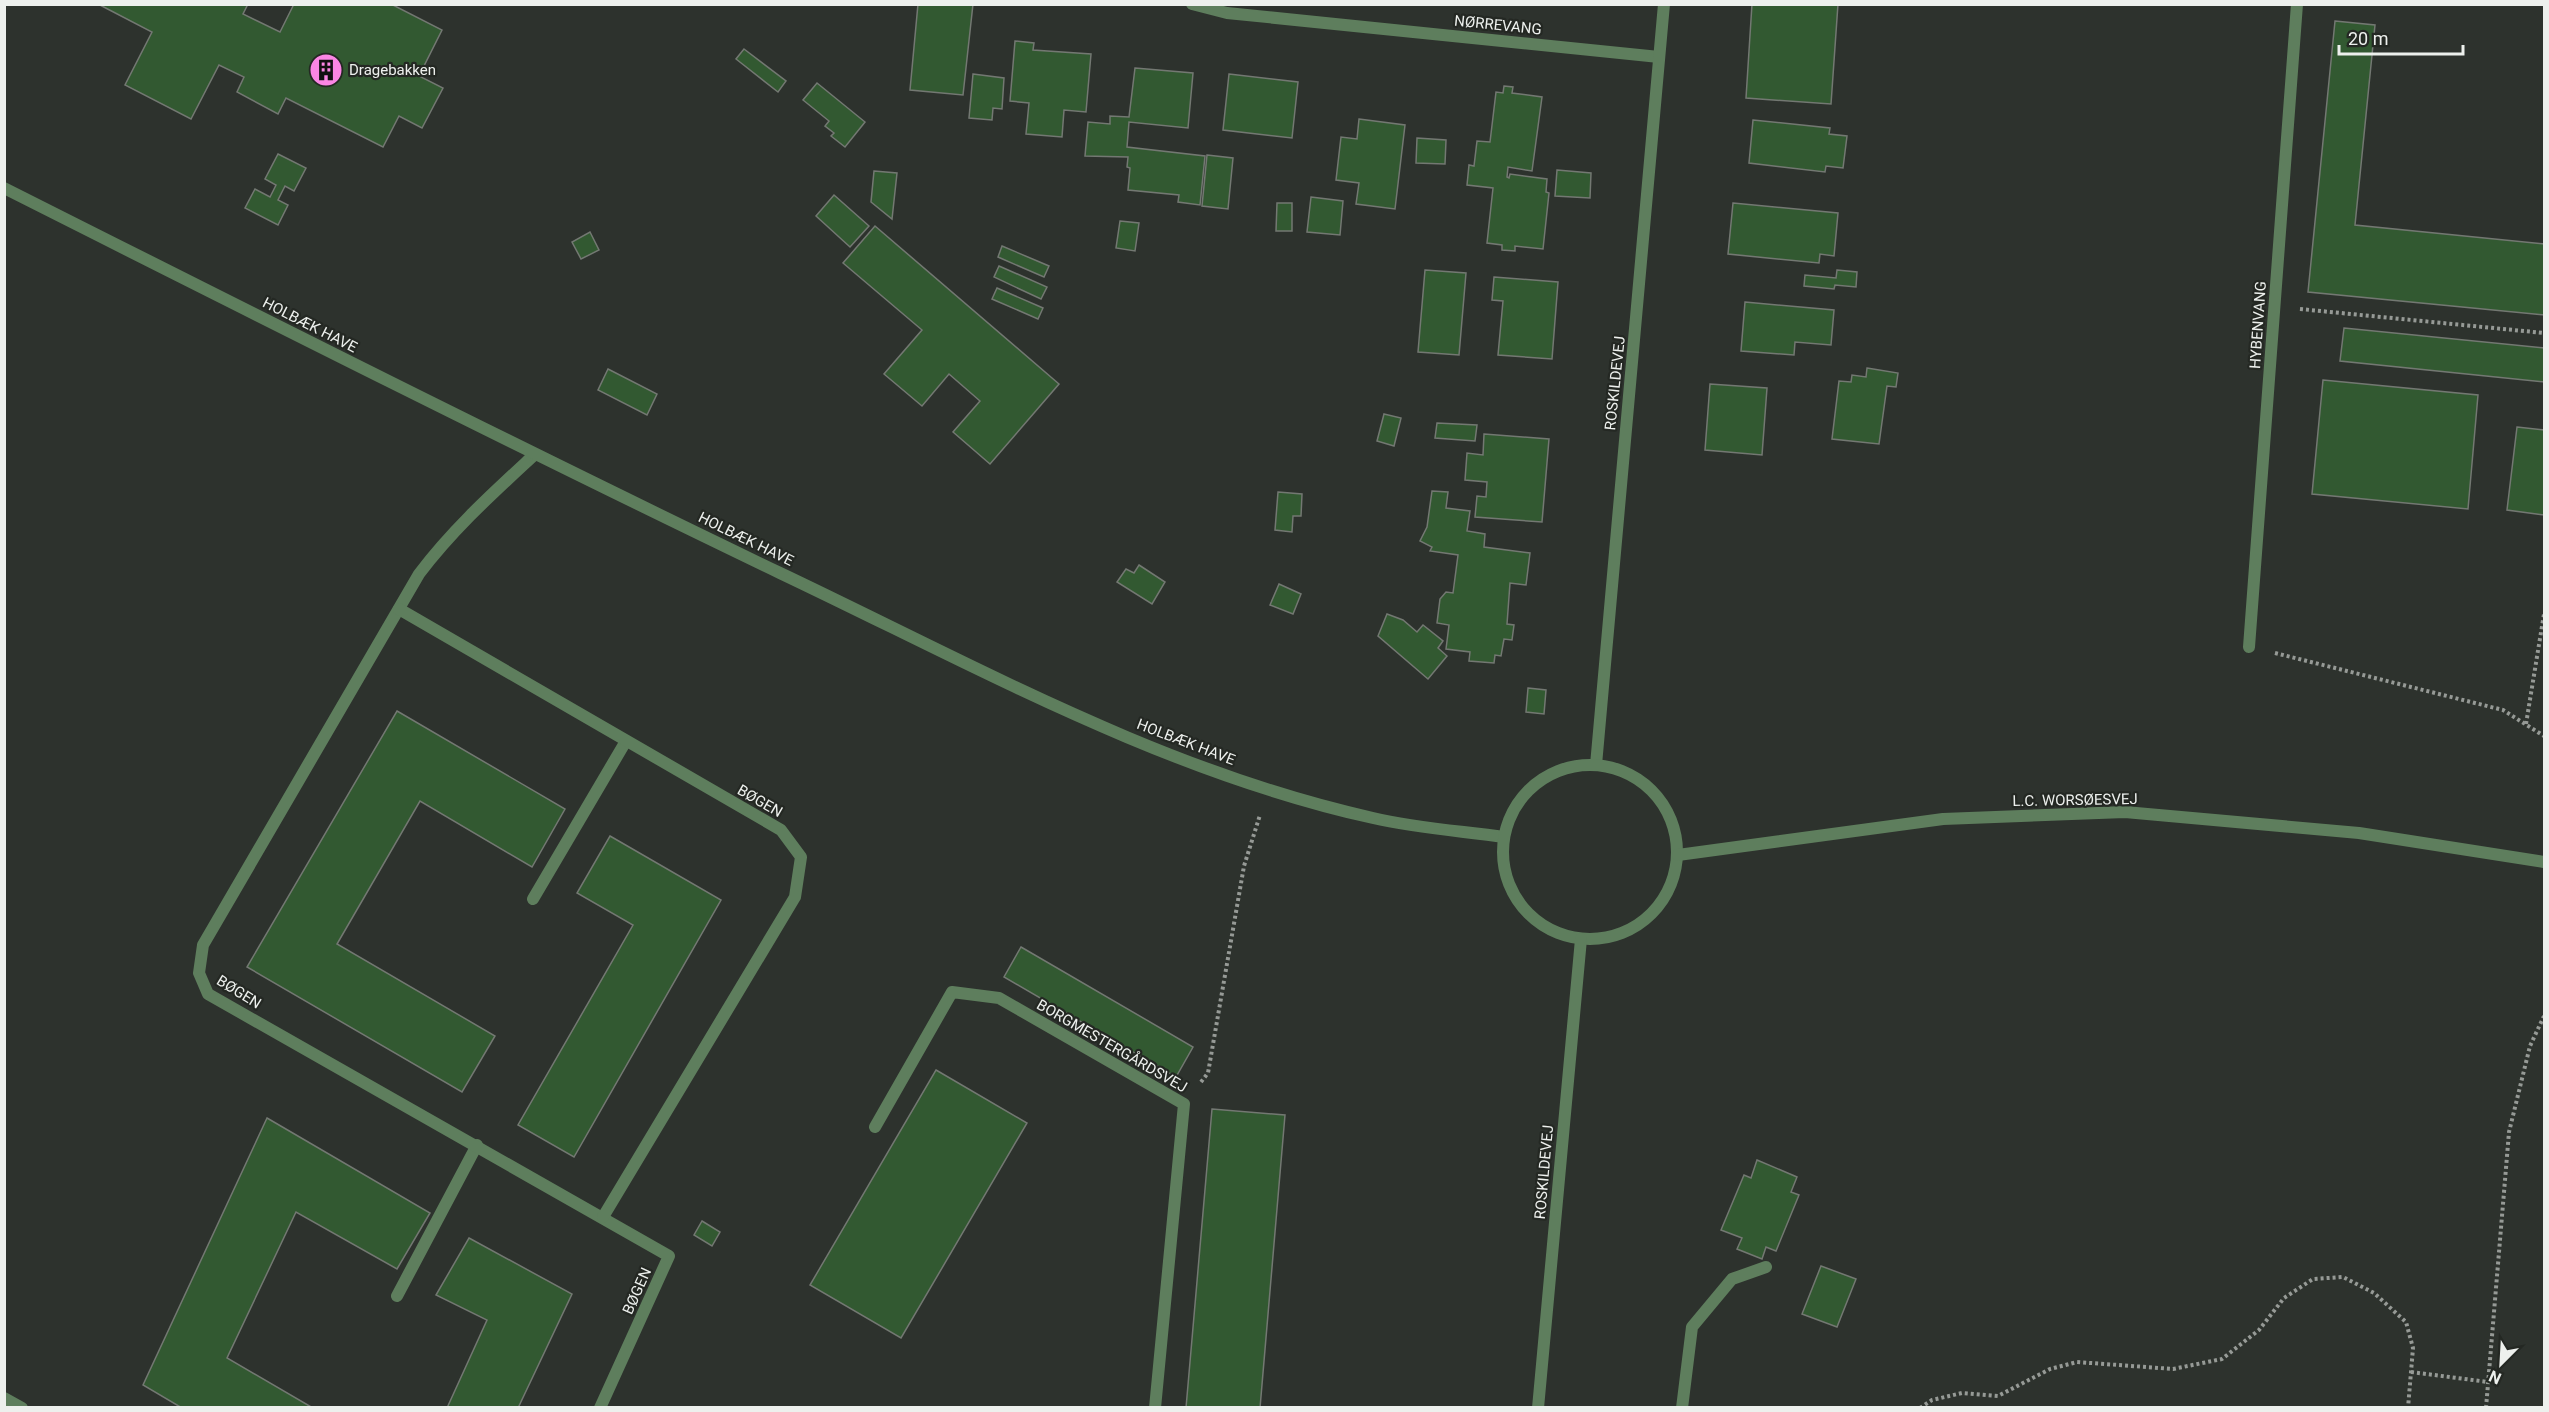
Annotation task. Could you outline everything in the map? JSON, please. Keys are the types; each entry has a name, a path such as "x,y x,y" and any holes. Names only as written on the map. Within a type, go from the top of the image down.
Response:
{"street":[{"name":"NØRREVANG","path":"1192,4 1227,13 1659,57"},
{"name":"ROSKILDEVEJ","path":"1596,765 1664,4"},
{"name":"HYBENVANG","path":"2249,647 2297,4"},
{"name":"HOLBÆK HAVE","path":"4,189 534,455 1068,710 1161,750 1268,789 1375,819 1504,837"},
{"name":"BØGEN","path":"534,455 443,542 419,574 203,945 199,972 208,994 669,1256 600,1407"},
{"name":"BØGEN","path":"399,609 781,830 801,857 795,897 603,1217"},
{"path":"533,899 626,741"},
{"path":"1596,765 1623,771 1646,784 1664,804 1675,828 1678,855 1673,883 1658,908 1636,927 1609,938 1581,939 1546,928 1520,904 1505,872 1504,837 1515,807 1536,783 1565,768 1596,765"},
{"name":"L.C. WORSØESVEJ","path":"1678,855 1942,819 2125,812 2359,833 2542,861"},
{"name":"ROSKILDEVEJ","path":"1538,1407 1581,939"},
{"name":"BORGMESTERGÅRDSVEJ","path":"875,1127 952,992 999,998 1184,1104 1155,1407"},
{"path":"397,1296 477,1145"},
{"path":"1682,1407 1692,1327 1732,1279 1766,1268"},
{"path":"4,1398 22,1407"}],"path":[{"path":"2274,306 2544,333"},
{"path":"2526,724 2544,614"},
{"path":"2249,647 2503,710 2544,736"},
{"path":"1184,1104 1208,1073 1244,866 1268,789"},
{"path":"2486,1407 2509,1132 2530,1046 2544,1016"},
{"path":"1920,1407 1932,1400 1962,1393 1998,1396 2050,1369 2077,1362 2173,1369 2222,1359 2259,1330 2284,1298 2313,1280 2343,1277 2374,1293 2406,1322 2413,1348 2408,1407"},
{"path":"2411,1372 2488,1382"}],"building":[{"name":"Dragebakken","path":"98,4 248,4 243,14 280,32 293,6 291,4 391,4 442,30 419,76 443,88 422,128 399,116 383,147 286,98 278,114 237,92 244,77 219,65 191,119 125,85 152,32"},
{"path":"918,4 973,4 963,95 910,90"},
{"path":"1752,4 1838,4 1831,104 1746,98"},
{"path":"2335,21 2375,25 2355,225 2544,244 2544,315 2308,292"},
{"path":"1015,41 1034,43 1033,50 1091,54 1086,112 1064,110 1062,137 1026,134 1029,103 1010,101"},
{"path":"744,49 786,81 778,92 736,59"},
{"path":"1135,68 1193,73 1188,128 1129,122 1127,147 1205,156 1200,205 1178,202 1179,195 1128,190 1130,168 1127,167 1128,157 1085,156 1088,122 1110,124 1110,116 1129,117"},
{"path":"973,74 1004,78 1002,109 993,108 992,120 969,118"},
{"path":"1229,74 1298,82 1292,138 1223,130"},
{"path":"817,83 865,122 845,147 831,136 834,133 825,126 829,121 803,100"},
{"path":"1504,86 1513,87 1512,93 1542,97 1532,171 1508,167 1507,177 1509,178 1510,174 1547,179 1546,192 1549,193 1543,249 1515,246 1515,251 1502,250 1502,245 1487,243 1493,188 1467,185 1469,165 1474,166 1477,141 1490,142 1496,92 1503,93"},
{"path":"1359,119 1405,125 1395,209 1356,204 1359,183 1336,180 1341,137 1357,139"},
{"path":"1753,120 1830,128 1829,134 1847,136 1843,168 1826,166 1825,172 1749,163"},
{"path":"1417,138 1446,140 1445,164 1416,163"},
{"path":"278,154 306,168 294,191 285,186 278,200 288,205 278,225 245,208 255,189 270,197 276,185 265,179"},
{"path":"1207,155 1233,158 1228,209 1202,206"},
{"path":"1557,170 1591,173 1590,198 1555,196"},
{"path":"874,171 897,173 892,219 871,202"},
{"path":"834,195 869,226 850,247 816,216"},
{"path":"1311,197 1343,201 1340,235 1307,232"},
{"path":"1277,203 1292,203 1292,231 1276,231"},
{"path":"1733,203 1838,213 1834,256 1820,254 1819,263 1728,254"},
{"path":"1120,221 1139,223 1135,251 1116,248"},
{"path":"875,226 1059,384 990,464 953,432 980,401 949,374 922,406 884,374 922,330 843,263"},
{"path":"590,232 599,250 581,259 572,242"},
{"path":"1002,246 1049,266 1044,277 998,257"},
{"path":"999,266 1047,287 1041,299 994,277"},
{"path":"1425,270 1466,273 1459,355 1418,352"},
{"path":"1837,270 1857,272 1856,287 1835,285 1834,289 1804,286 1805,275 1836,278"},
{"path":"1494,277 1558,282 1552,359 1498,355 1503,301 1492,300"},
{"path":"997,288 1043,308 1038,319 992,299"},
{"path":"1745,302 1834,310 1831,345 1795,342 1794,355 1741,351"},
{"path":"2344,328 2544,348 2544,382 2340,361"},
{"path":"1867,368 1898,373 1896,387 1887,386 1879,444 1832,439 1839,381 1851,382 1852,375 1866,377"},
{"path":"608,369 657,394 647,415 598,390"},
{"path":"2323,380 2478,395 2468,509 2312,494"},
{"path":"1710,384 1767,388 1762,455 1705,450"},
{"path":"1384,414 1401,418 1394,446 1377,441"},
{"path":"1437,423 1477,425 1475,441 1435,438"},
{"path":"2517,427 2544,430 2544,515 2507,510"},
{"path":"1484,434 1549,439 1542,522 1475,517 1477,496 1486,497 1487,482 1465,480 1467,453 1483,455"},
{"path":"1432,491 1448,492 1446,508 1470,511 1467,531 1485,534 1484,547 1530,553 1526,585 1510,583 1507,624 1514,625 1512,640 1504,639 1501,656 1495,655 1494,663 1469,661 1470,652 1446,649 1449,625 1437,623 1440,599 1446,592 1453,593 1458,555 1430,551 1432,547 1420,541 1427,527"},
{"path":"1278,492 1302,494 1301,516 1293,516 1292,532 1275,530"},
{"path":"1139,565 1165,582 1152,604 1117,582 1126,569 1134,573"},
{"path":"1279,584 1301,594 1293,614 1270,605"},
{"path":"1387,614 1403,620 1417,632 1423,625 1443,641 1438,648 1447,656 1428,679 1378,636"},
{"path":"1528,688 1546,690 1544,714 1526,712"},
{"path":"397,711 565,809 532,867 420,801 337,944 495,1036 462,1092 247,967"},
{"path":"610,836 721,900 574,1157 518,1125 633,925 577,893"},
{"path":"1021,947 1193,1047 1176,1077 1004,977"},
{"path":"936,1070 1027,1123 901,1338 810,1285"},
{"path":"1212,1109 1285,1115 1260,1408 1186,1408"},
{"path":"267,1118 430,1213 397,1269 296,1212 227,1358 313,1408 182,1408 143,1385"},
{"path":"1757,1160 1797,1177 1791,1192 1799,1195 1776,1251 1766,1247 1762,1259 1737,1249 1742,1238 1721,1230 1744,1175 1751,1178"},
{"path":"702,1221 720,1232 712,1246 694,1235"},
{"path":"469,1238 572,1294 518,1408 447,1408 487,1320 436,1295"},
{"path":"1821,1266 1856,1279 1837,1327 1802,1314"}],"place":[{"name":"Dragebakken","path":"326,70"}]}
